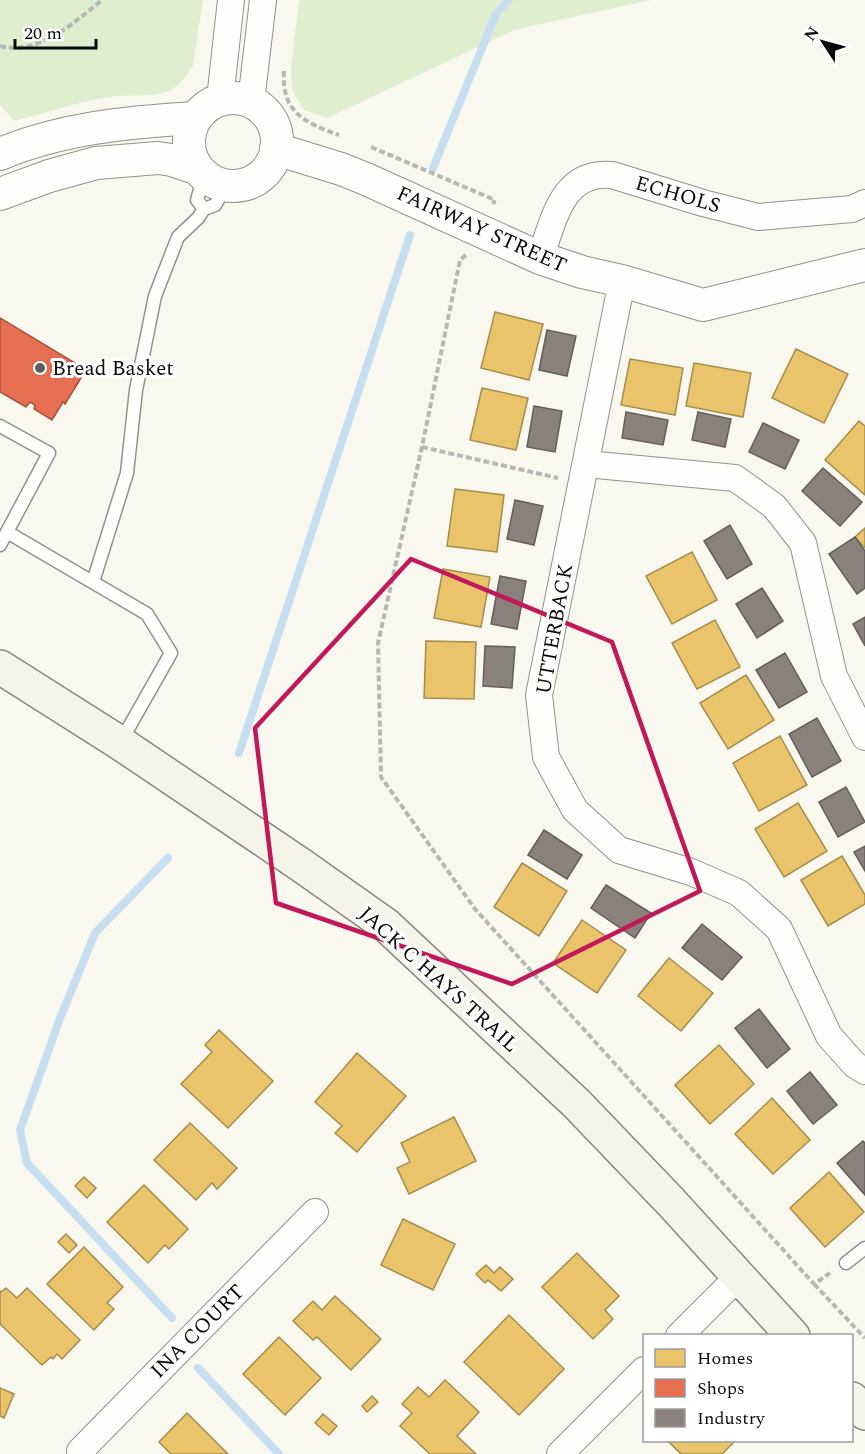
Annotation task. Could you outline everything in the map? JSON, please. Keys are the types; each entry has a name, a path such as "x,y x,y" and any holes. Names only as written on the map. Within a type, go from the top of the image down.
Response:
{"main road":[{"name":"JACK C HAYS TRAIL","path":"0,667 120,743 386,925 577,1104 792,1334"},
{"path":"853,1400 865,1413"}],"street":[{"path":"220,99 231,0"},
{"path":"251,102 263,0"},
{"path":"0,194 96,163 158,158 172,160 209,177 250,183 268,168 276,149 276,132 265,111 251,102 232,97 209,104 200,112 189,133 188,145 191,157 209,177"},
{"path":"0,154 54,135 145,121 195,118"},
{"name":"FAIRWAY STREET","path":"276,149 366,178 540,258 582,272 622,281 703,305 865,265"},
{"name":"ECHOLS","path":"540,258 566,193 587,176 612,175 758,217 852,209 865,204"},
{"name":"UTTERBACK","path":"622,281 539,695 546,756 575,810 620,850 691,872 738,893 779,929 829,1036 855,1065 865,1071"},
{"path":"584,474 735,477 774,506 803,543 834,676 865,737"},
{"name":"INA COURT","path":"82,1452 315,1212"},
{"path":"680,1334 739,1276"},
{"path":"560,1454 643,1372"}],"lane":[{"path":"204,209 197,201 209,177"},
{"path":"93,582 127,473 136,390 155,296 177,237 198,218 204,209 215,205 209,177"},
{"path":"0,426 49,453 0,545"},
{"path":"7,532 147,614 171,653 120,743"},
{"path":"846,1263 865,1248"}],"path":[{"path":"0,46 21,48 36,44 60,31 102,0"},
{"path":"284,64 283,88 292,109 304,121 349,139"},
{"path":"371,147 495,200 471,252 460,260 422,447 378,644 381,777 475,909 865,1338"},
{"path":"422,447 584,474"},
{"path":"814,1284 846,1263"}],"highlighted area":[{"path":"411,559 612,642 700,891 512,984 276,903 255,728"}],"green space":[{"path":"0,0 203,0 193,66 172,90 155,95 116,96 83,102 14,121 0,105"},
{"path":"299,0 651,0 514,30 327,118 304,110 292,90 291,67"}],"building: Homes":[{"path":"495,312 543,324 529,380 481,368"},
{"path":"796,349 848,374 824,423 772,398"},
{"path":"630,359 683,368 675,415 621,405"},
{"path":"694,363 751,373 743,417 686,406"},
{"path":"482,388 528,398 516,450 470,440"},
{"path":"859,421 865,426 865,495 825,460"},
{"path":"455,489 504,495 497,552 447,546"},
{"path":"865,528 865,548 855,537"},
{"path":"692,552 717,600 672,624 646,576"},
{"path":"443,569 490,577 481,627 434,618"},
{"path":"715,620 740,667 697,689 672,643"},
{"path":"426,641 476,642 474,699 424,698"},
{"path":"746,675 774,720 728,749 700,703"},
{"path":"780,736 807,785 759,811 733,763"},
{"path":"798,803 827,851 784,877 755,829"},
{"path":"842,856 865,895 865,904 828,926 801,880"},
{"path":"522,863 567,891 539,936 494,907"},
{"path":"582,920 626,950 597,993 553,963"},
{"path":"669,958 713,993 681,1031 638,996"},
{"path":"219,1030 273,1081 228,1128 181,1084 212,1052 205,1045"},
{"path":"719,1045 754,1084 710,1124 675,1085"},
{"path":"357,1053 406,1096 357,1152 335,1133 342,1126 315,1102"},
{"path":"772,1098 810,1140 773,1174 735,1134"},
{"path":"454,1117 476,1161 409,1194 397,1168 410,1162 401,1143"},
{"path":"190,1123 237,1168 217,1189 212,1183 196,1200 154,1160"},
{"path":"829,1172 864,1212 825,1247 790,1208"},
{"path":"84,1177 96,1188 87,1198 75,1186"},
{"path":"144,1185 188,1229 169,1249 165,1245 148,1263 107,1222"},
{"path":"403,1219 455,1244 433,1290 381,1265"},
{"path":"66,1234 77,1245 69,1253 58,1242"},
{"path":"84,1247 123,1287 107,1303 114,1309 94,1330 47,1284"},
{"path":"577,1253 619,1296 605,1310 613,1319 593,1339 542,1287"},
{"path":"486,1265 494,1273 500,1267 513,1279 501,1291 488,1280 485,1283 476,1274"},
{"path":"6,1288 17,1298 27,1288 80,1340 62,1359 57,1354 42,1365 0,1324 0,1291"},
{"path":"335,1296 381,1339 351,1370 317,1337 313,1340 293,1321 313,1301 322,1310"},
{"path":"509,1315 564,1369 519,1415 464,1362"},
{"path":"279,1337 321,1378 285,1415 243,1374"},
{"path":"445,1380 479,1412 457,1436 476,1454 430,1454 400,1426 412,1413 402,1404 418,1387 429,1397"},
{"path":"0,1388 14,1394 4,1418 0,1416"},
{"path":"372,1396 378,1402 367,1412 362,1406"},
{"path":"187,1413 228,1454 171,1454 159,1442"},
{"path":"323,1414 337,1426 329,1435 315,1423"},
{"path":"669,1442 734,1442 722,1454 681,1454"}],"building: Shops":[{"name":"Bread Basket","path":"0,318 80,366 78,370 84,373 52,420 34,409 35,405 30,402 26,407 0,392"}],"building: Industry":[{"path":"547,330 576,336 567,376 539,370"},
{"path":"534,406 562,411 555,452 527,447"},
{"path":"626,412 668,420 663,445 622,438"},
{"path":"698,412 731,419 725,447 692,440"},
{"path":"763,423 799,440 785,469 749,452"},
{"path":"823,468 862,502 840,526 802,491"},
{"path":"515,500 543,506 534,545 507,539"},
{"path":"730,525 752,564 727,579 704,541"},
{"path":"855,537 865,551 865,588 857,594 829,554"},
{"path":"500,576 526,581 517,629 491,624"},
{"path":"762,588 783,621 757,638 736,604"},
{"path":"865,617 865,646 853,624"},
{"path":"485,646 515,647 512,688 483,686"},
{"path":"785,653 807,692 779,708 756,670"},
{"path":"817,718 841,761 812,777 789,734"},
{"path":"846,787 865,822 838,837 819,802"},
{"path":"544,830 582,855 567,879 528,855"},
{"path":"865,846 865,871 854,852"},
{"path":"606,885 651,913 635,938 591,908"},
{"path":"702,924 742,957 722,980 682,948"},
{"path":"759,1009 790,1049 767,1068 735,1028"},
{"path":"810,1072 837,1105 813,1124 787,1091"},
{"path":"863,1141 865,1143 865,1195 837,1163"}],"waterway":[{"path":"433,168 496,14 509,0"},
{"path":"239,753 410,235"},
{"path":"168,858 95,933 59,1021 20,1130 27,1163 172,1318"},
{"path":"198,1368 279,1454"}],"place":[{"name":"Bread Basket","path":"40,368"}]}
